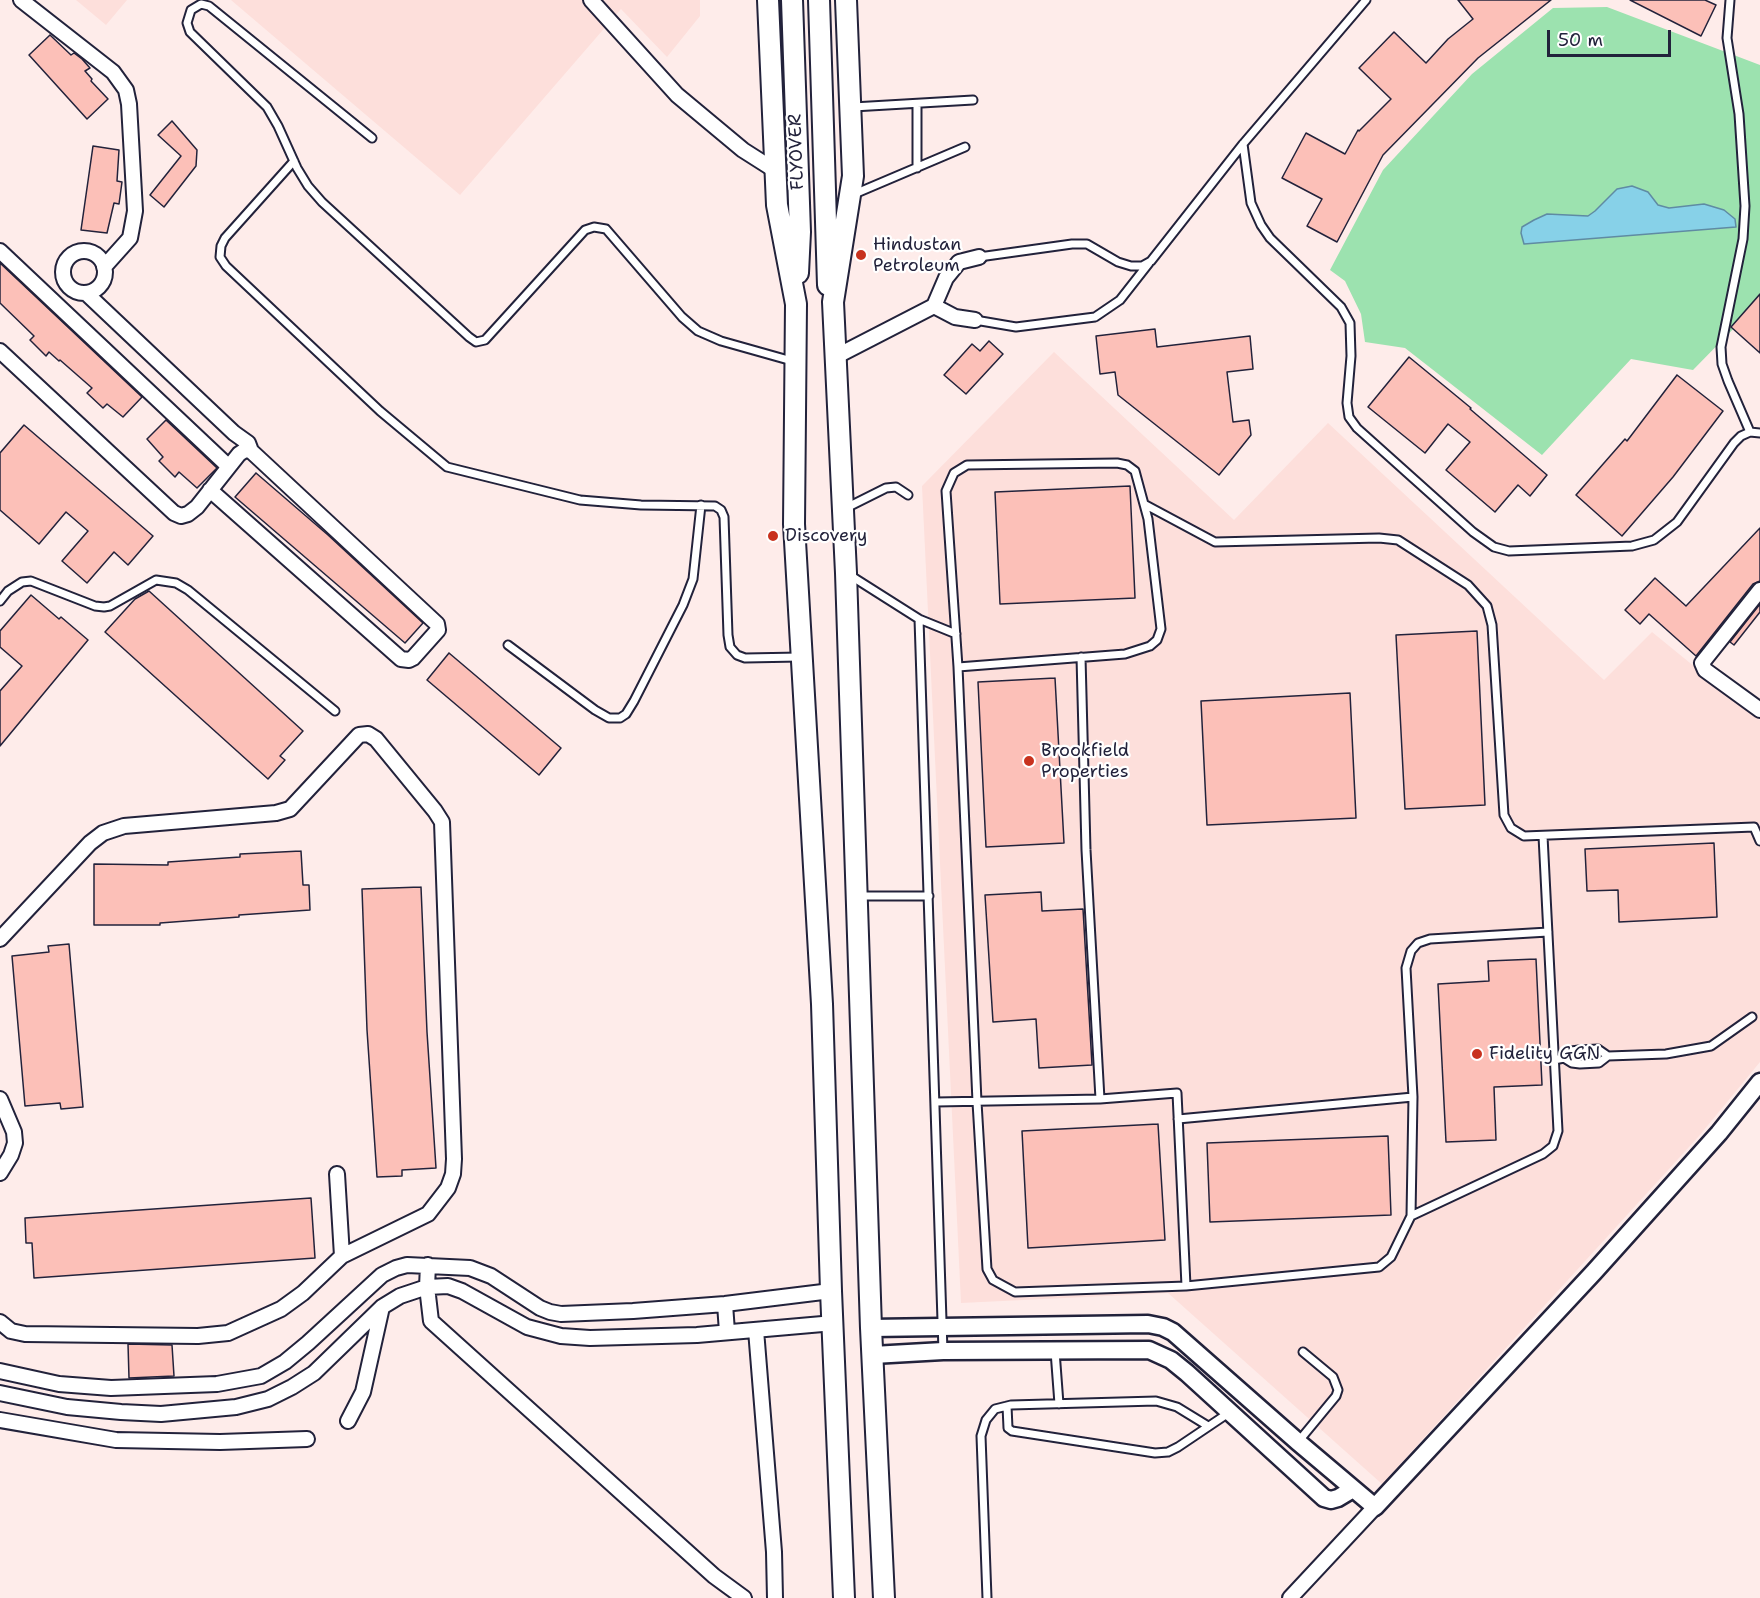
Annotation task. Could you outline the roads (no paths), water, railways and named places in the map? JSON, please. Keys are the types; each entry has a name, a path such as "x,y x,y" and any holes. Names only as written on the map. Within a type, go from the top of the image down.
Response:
{"main road":[{"path":"768,0 777,204 796,304 794,524 822,1004 844,1598"},
{"name":"FLYOVER","path":"792,0 800,232 796,304"},
{"name":"FLYOVER","path":"819,0 827,280 833,302"},
{"path":"846,0 853,176 833,302 846,573 871,1328 884,1598"}],"street":[{"path":"21,0 113,72 126,90 129,104 135,211 130,238 105,267 103,281 87,294"},
{"path":"591,0 677,95 742,150 776,171"},
{"path":"0,251 228,465"},
{"path":"105,267 97,255 84,251 77,252 66,260 62,273 64,280 73,291 87,294 234,433 248,443 251,451 437,624 438,630 413,657 409,660 401,659 210,490"},
{"path":"835,357 934,306 946,278 959,262 979,256"},
{"path":"934,306 955,317 975,320"},
{"path":"0,351 174,513 181,516 188,514 196,507 239,454 245,450 251,451"},
{"path":"1760,590 1702,663 1705,670 1760,710"},
{"path":"0,939 90,843 103,833 124,826 276,813 290,809 359,735 368,734 376,739 442,822 453,1174 448,1188 428,1214 342,1256 303,1293 281,1309 228,1333 198,1336 25,1334 11,1331 0,1322"},
{"path":"1290,1598 1664,1194 1719,1133 1760,1082"},
{"path":"0,1099 14,1132 15,1143 0,1173"},
{"path":"337,1174 342,1256"},
{"path":"0,1371 58,1383 111,1388 217,1384 261,1376 285,1362 308,1344 382,1275 407,1265 470,1268 491,1276 550,1312 633,1311 725,1304 831,1291"},
{"path":"428,1265 427,1287 431,1321 714,1576 744,1598"},
{"path":"0,1393 67,1407 121,1412 160,1414 236,1407 268,1399 292,1387 314,1373 382,1307 400,1296 427,1287 448,1286 462,1291 527,1327 561,1336 622,1337 726,1332 834,1323"},
{"path":"725,1304 726,1332"},
{"path":"348,1421 363,1392 382,1307"},
{"path":"871,1328 1148,1324 1173,1332 1375,1507"},
{"path":"1148,1324 1149,1350"},
{"path":"756,1330 776,1598"},
{"path":"873,1355 1149,1350 1171,1360 1324,1497 1331,1500 1353,1489"},
{"path":"1257,1437 1271,1417"},
{"path":"0,1420 116,1440 220,1442 308,1440"}],"lane":[{"path":"975,320 1016,327 1095,317 1120,300 1243,144 1366,0"},
{"path":"1730,0 1727,38 1738,114 1745,206 1743,238 1721,347 1722,364 1750,432"},
{"path":"372,138 209,6 201,4 191,10 187,22 190,32 267,107 308,186 322,202 476,342 485,340 585,230 594,227 606,228 682,317 698,331 721,341 795,362"},
{"path":"850,107 973,100"},
{"path":"917,104 917,168"},
{"path":"1243,144 1251,203 1261,225 1270,238 1341,307 1350,324 1351,356 1347,403 1349,417 1357,428 1473,532 1494,547 1509,551 1632,546 1654,540 1677,522 1734,443 1741,436 1750,432 1760,434"},
{"path":"850,196 965,147"},
{"path":"294,161 225,238 221,246 220,257 226,266 297,334 447,467 580,500 612,504 701,505 715,506 721,510 724,517 730,647 737,655 745,657 802,657"},
{"path":"979,256 1088,244 1118,262 1131,266 1142,266 1151,261"},
{"path":"958,667 1125,654 1150,646 1157,640 1161,629 1144,504 1135,471 1127,465 1117,463 967,465 954,473 946,491 958,667 977,1102 987,1269 993,1280 1015,1292 1186,1286 1379,1267 1391,1257 1412,1216 1413,1097 1407,968 1411,951 1418,943 1430,939 1548,932"},
{"path":"843,510 886,488 896,487 908,495"},
{"path":"1144,504 1215,542 1379,538 1398,540 1468,585 1487,606 1492,625 1504,814 1510,828 1524,836 1754,827 1760,841"},
{"path":"508,645 595,710 609,718 620,718 626,714 683,605 693,579 701,505"},
{"path":"846,573 919,618 956,634"},
{"path":"0,601 8,591 22,582 31,581 94,606 104,607 110,606 156,580 176,582 335,711"},
{"path":"919,618 944,1327 943,1352"},
{"path":"1081,657 1086,850 1100,1099"},
{"path":"1412,1216 1543,1154 1552,1146 1558,1131 1543,836"},
{"path":"856,896 929,896"},
{"path":"1564,1058 1572,1063 1599,1063 1608,1056 1666,1054 1710,1046 1752,1017"},
{"path":"1554,1060 1564,1058 1571,1051 1579,1050 1598,1049 1608,1056"},
{"path":"936,1102 1100,1099 1177,1093 1186,1286"},
{"path":"1178,1119 1413,1097"},
{"path":"1055,1351 1059,1404"},
{"path":"1298,1442 1336,1396 1338,1390 1333,1377 1303,1352"},
{"path":"987,1598 981,1436 990,1414 995,1410 1007,1406 1156,1401 1177,1407 1208,1426"},
{"path":"1007,1406 1008,1428 1012,1431 1155,1453 1168,1452 1178,1447 1230,1412"}],"water":[{"path":"1632,186 1648,192 1658,205 1669,208 1704,204 1724,210 1735,219 1736,227 1524,244 1522,227 1534,220 1547,214 1588,216 1617,189"}],"place":[{"name":"Hindustan Petroleum","path":"861,255"},
{"name":"Discovery","path":"773,536"},
{"name":"Brookfield Properties","path":"1029,761"},
{"name":"Fidelity GGN","path":"1477,1054"}]}
